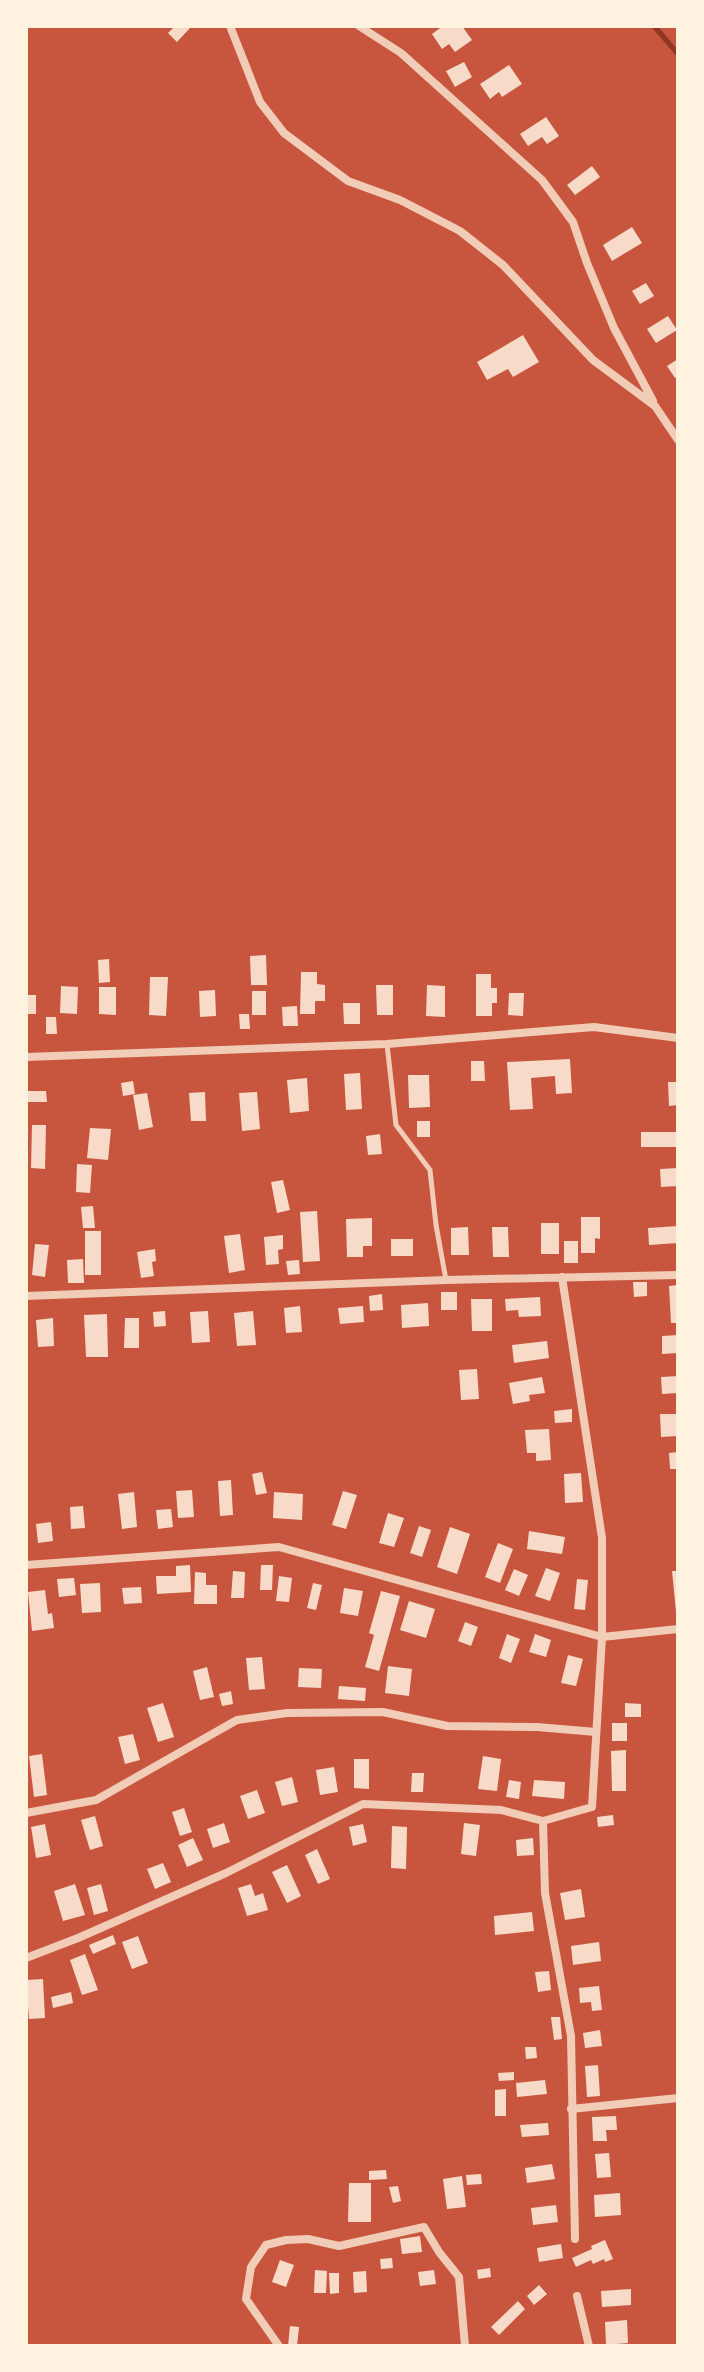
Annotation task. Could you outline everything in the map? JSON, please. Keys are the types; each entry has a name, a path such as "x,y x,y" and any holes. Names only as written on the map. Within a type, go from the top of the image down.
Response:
{"street":[{"path":"230,26 260,102 284,133 348,181 400,200 460,231 503,265 593,360 655,406"},
{"path":"359,26 401,53 542,180 573,222 614,328 655,406 678,440"},
{"path":"26,1057 387,1044 594,1027 678,1038"},
{"path":"26,1296 446,1280 678,1275"},
{"path":"26,1958 226,1873 363,1804 501,1810 543,1821 592,1807 602,1637 602,1538 562,1277"},
{"path":"26,1565 279,1547 602,1637 678,1629"},
{"path":"26,1813 96,1800 237,1720 287,1713 383,1712 447,1726 537,1727 596,1732"},
{"path":"543,1821 545,1893 571,2036 575,2239"},
{"path":"571,2109 678,2098"},
{"path":"279,2346 246,2299 251,2267 266,2245 308,2239 339,2246 424,2227 459,2277 465,2346"},
{"path":"577,2296 589,2346"}],"lane":[{"path":"387,1044 396,1125 430,1170 446,1280"}],"building":[{"path":"175,26 190,28 177,42 168,33"},
{"path":"443,26 462,26 472,40 455,52 449,44 442,49 432,34"},
{"path":"464,62 472,77 455,87 446,71"},
{"path":"509,65 522,84 502,97 499,92 490,99 480,84"},
{"path":"546,117 559,136 547,144 542,137 528,146 520,134"},
{"path":"592,166 600,177 575,195 567,185"},
{"path":"632,227 642,243 612,261 603,245"},
{"path":"646,283 654,296 640,304 632,291"},
{"path":"668,316 677,330 656,343 647,329"},
{"path":"523,335 539,362 513,377 508,369 487,380 477,362"},
{"path":"678,359 678,376 675,378 667,366"},
{"path":"266,955 267,985 251,985 250,956"},
{"path":"109,959 110,982 99,983 98,960"},
{"path":"301,972 317,972 317,984 325,985 325,1001 315,1001 315,1014 300,1014"},
{"path":"476,974 491,974 491,988 497,988 497,1003 492,1003 492,1016 476,1016"},
{"path":"150,977 168,977 166,1016 149,1015"},
{"path":"376,985 393,985 393,1015 377,1015"},
{"path":"427,985 445,986 445,1017 426,1016"},
{"path":"61,986 78,987 77,1014 60,1013"},
{"path":"99,987 116,987 116,1015 99,1014"},
{"path":"215,990 216,1016 200,1017 199,991"},
{"path":"252,991 266,991 266,1015 252,1015"},
{"path":"509,993 524,993 523,1016 508,1015"},
{"path":"26,995 36,995 36,1014 26,1014"},
{"path":"343,1003 360,1003 360,1024 344,1024"},
{"path":"297,1006 298,1026 283,1026 282,1007"},
{"path":"239,1014 249,1014 250,1029 240,1029"},
{"path":"46,1017 56,1017 57,1034 46,1034"},
{"path":"570,1059 572,1093 556,1094 555,1076 531,1078 533,1109 510,1110 507,1062"},
{"path":"471,1061 484,1061 485,1081 471,1081"},
{"path":"360,1073 362,1109 346,1110 344,1074"},
{"path":"408,1075 429,1075 430,1107 409,1108"},
{"path":"307,1078 309,1111 290,1113 287,1080"},
{"path":"133,1081 135,1094 123,1096 121,1083"},
{"path":"668,1082 678,1082 678,1105 669,1106"},
{"path":"28,1091 46,1091 47,1102 28,1102"},
{"path":"205,1092 206,1121 191,1121 189,1093"},
{"path":"257,1092 260,1129 242,1131 239,1093"},
{"path":"147,1093 153,1127 139,1130 133,1095"},
{"path":"417,1121 430,1121 430,1137 417,1137"},
{"path":"32,1125 46,1125 45,1169 31,1168"},
{"path":"90,1128 111,1129 108,1160 87,1158"},
{"path":"641,1132 678,1132 678,1147 641,1147"},
{"path":"380,1134 382,1154 368,1155 366,1136"},
{"path":"77,1164 92,1165 90,1193 76,1192"},
{"path":"678,1168 678,1186 661,1187 660,1169"},
{"path":"283,1180 290,1210 277,1213 271,1182"},
{"path":"93,1206 95,1228 83,1228 81,1207"},
{"path":"317,1211 320,1261 303,1262 300,1212"},
{"path":"581,1217 600,1217 600,1239 595,1238 595,1253 581,1253"},
{"path":"372,1218 372,1246 363,1246 363,1257 347,1257 346,1219"},
{"path":"541,1223 559,1223 559,1254 541,1254"},
{"path":"678,1226 678,1243 649,1245 648,1228"},
{"path":"468,1227 469,1255 451,1255 451,1228"},
{"path":"492,1227 508,1227 509,1257 493,1257"},
{"path":"85,1231 101,1231 101,1275 85,1275"},
{"path":"240,1234 245,1270 229,1273 224,1236"},
{"path":"283,1235 283,1249 278,1250 279,1264 266,1265 264,1237"},
{"path":"391,1239 413,1239 413,1256 391,1256"},
{"path":"564,1241 578,1241 578,1263 564,1263"},
{"path":"35,1244 49,1245 45,1277 32,1275"},
{"path":"155,1249 156,1261 152,1262 154,1276 141,1278 137,1252"},
{"path":"83,1259 84,1283 68,1283 67,1260"},
{"path":"299,1260 300,1274 288,1275 286,1261"},
{"path":"633,1282 647,1282 647,1296 634,1297"},
{"path":"678,1285 678,1323 671,1323 669,1286"},
{"path":"441,1292 457,1292 457,1310 441,1310"},
{"path":"382,1294 383,1310 370,1311 369,1296"},
{"path":"540,1297 541,1316 519,1317 518,1310 506,1311 505,1299"},
{"path":"471,1299 492,1299 492,1331 472,1331"},
{"path":"428,1303 429,1326 402,1328 401,1305"},
{"path":"300,1306 302,1332 286,1333 284,1308"},
{"path":"363,1306 364,1322 340,1324 338,1308"},
{"path":"165,1311 166,1326 154,1327 153,1312"},
{"path":"208,1311 210,1342 192,1343 190,1312"},
{"path":"253,1311 256,1345 237,1346 234,1313"},
{"path":"107,1314 108,1357 86,1357 84,1315"},
{"path":"53,1318 54,1346 38,1347 36,1320"},
{"path":"125,1318 139,1318 139,1348 124,1348"},
{"path":"678,1335 678,1353 662,1354 662,1336"},
{"path":"547,1341 549,1358 514,1363 512,1345"},
{"path":"477,1369 479,1399 461,1400 459,1370"},
{"path":"678,1376 678,1393 662,1394 661,1377"},
{"path":"542,1377 545,1393 529,1395 530,1401 513,1404 509,1383"},
{"path":"572,1409 572,1422 555,1423 554,1411"},
{"path":"660,1414 678,1414 678,1436 661,1437"},
{"path":"549,1429 551,1460 536,1461 536,1453 527,1453 525,1430"},
{"path":"678,1452 678,1469 670,1469 669,1453"},
{"path":"262,1472 267,1493 256,1495 252,1474"},
{"path":"581,1473 583,1502 565,1503 564,1474"},
{"path":"231,1480 233,1515 220,1516 218,1481"},
{"path":"192,1490 194,1517 178,1518 176,1491"},
{"path":"343,1491 357,1495 346,1529 332,1525"},
{"path":"134,1492 137,1527 122,1529 118,1494"},
{"path":"274,1492 303,1494 302,1520 273,1518"},
{"path":"83,1506 85,1528 71,1529 70,1507"},
{"path":"171,1509 173,1527 158,1529 156,1510"},
{"path":"388,1513 404,1518 394,1547 379,1543"},
{"path":"51,1522 53,1541 38,1543 36,1524"},
{"path":"419,1526 431,1530 422,1557 410,1553"},
{"path":"450,1527 470,1534 457,1574 437,1567"},
{"path":"529,1531 565,1537 562,1554 527,1549"},
{"path":"498,1543 513,1549 500,1583 485,1577"},
{"path":"190,1565 191,1592 157,1594 156,1576 176,1576 176,1566"},
{"path":"261,1565 273,1565 272,1590 260,1590"},
{"path":"546,1568 560,1573 550,1601 535,1596"},
{"path":"514,1569 528,1575 519,1596 505,1590"},
{"path":"233,1571 245,1572 244,1598 231,1598"},
{"path":"672,1571 678,1571 678,1612 676,1612"},
{"path":"195,1572 206,1573 206,1585 217,1585 217,1604 194,1604"},
{"path":"279,1576 292,1578 289,1602 276,1601"},
{"path":"74,1578 76,1595 59,1597 57,1579"},
{"path":"577,1579 588,1580 585,1610 574,1609"},
{"path":"100,1583 101,1612 82,1613 80,1584"},
{"path":"313,1583 322,1585 316,1610 307,1608"},
{"path":"141,1587 142,1603 124,1604 122,1588"},
{"path":"344,1588 363,1591 358,1616 340,1613"},
{"path":"45,1590 48,1614 52,1613 54,1628 32,1631 28,1592"},
{"path":"381,1591 400,1596 379,1671 365,1667 374,1635 369,1633"},
{"path":"409,1601 435,1609 426,1638 400,1630"},
{"path":"465,1622 478,1627 471,1646 458,1641"},
{"path":"507,1634 520,1639 511,1663 499,1658"},
{"path":"535,1634 551,1640 546,1657 529,1652"},
{"path":"568,1655 583,1659 576,1686 561,1683"},
{"path":"262,1657 265,1689 249,1690 246,1658"},
{"path":"388,1666 412,1669 409,1696 385,1693"},
{"path":"207,1667 214,1697 200,1700 193,1671"},
{"path":"299,1668 322,1669 321,1688 298,1687"},
{"path":"339,1686 366,1688 365,1701 338,1699"},
{"path":"231,1691 233,1704 222,1706 219,1694"},
{"path":"163,1703 174,1737 158,1742 147,1708"},
{"path":"625,1703 641,1704 641,1717 625,1717"},
{"path":"612,1723 627,1723 627,1741 612,1741"},
{"path":"133,1734 140,1760 125,1764 118,1737"},
{"path":"626,1750 626,1791 612,1791 611,1751"},
{"path":"42,1754 47,1795 34,1797 29,1756"},
{"path":"483,1756 501,1759 497,1791 478,1789"},
{"path":"354,1759 369,1759 369,1789 354,1788"},
{"path":"334,1767 338,1792 320,1795 316,1770"},
{"path":"412,1773 424,1773 423,1792 411,1792"},
{"path":"292,1777 298,1802 282,1806 275,1782"},
{"path":"509,1780 521,1782 519,1799 506,1797"},
{"path":"534,1780 565,1782 564,1799 532,1796"},
{"path":"257,1790 265,1813 248,1819 240,1796"},
{"path":"184,1808 192,1832 180,1836 172,1812"},
{"path":"613,1815 614,1825 598,1827 597,1817"},
{"path":"95,1816 103,1846 90,1850 81,1820"},
{"path":"224,1823 230,1842 213,1848 207,1829"},
{"path":"464,1823 480,1825 476,1856 461,1854"},
{"path":"45,1824 51,1855 36,1858 31,1827"},
{"path":"363,1824 367,1842 353,1846 349,1827"},
{"path":"392,1826 407,1827 406,1869 391,1868"},
{"path":"193,1838 203,1860 187,1867 178,1845"},
{"path":"533,1838 534,1855 517,1856 516,1840"},
{"path":"317,1849 330,1879 318,1884 305,1855"},
{"path":"163,1863 171,1882 155,1889 147,1869"},
{"path":"287,1865 301,1896 287,1903 272,1872"},
{"path":"75,1884 85,1915 63,1921 54,1891"},
{"path":"101,1884 108,1911 94,1915 87,1888"},
{"path":"251,1884 255,1896 263,1893 268,1910 247,1916 238,1888"},
{"path":"581,1889 585,1917 565,1920 560,1893"},
{"path":"532,1912 534,1931 495,1935 494,1916"},
{"path":"113,1935 116,1944 93,1954 89,1945"},
{"path":"138,1936 148,1963 132,1969 122,1942"},
{"path":"599,1942 601,1961 573,1965 571,1946"},
{"path":"85,1954 98,1990 82,1995 70,1960"},
{"path":"549,1971 551,1990 538,1992 535,1972"},
{"path":"43,1979 45,2018 29,2019 26,1980"},
{"path":"599,1986 602,2010 592,2011 591,2002 580,2003 579,1988"},
{"path":"71,1992 73,2003 53,2008 51,1997"},
{"path":"551,2017 560,2017 562,2039 554,2040"},
{"path":"600,2030 602,2046 585,2048 583,2033"},
{"path":"525,2047 536,2047 537,2058 526,2059"},
{"path":"598,2065 600,2096 587,2097 585,2066"},
{"path":"514,2072 514,2080 499,2081 498,2073"},
{"path":"545,2080 547,2094 517,2097 516,2083"},
{"path":"506,2089 506,2116 495,2116 495,2090"},
{"path":"616,2116 617,2130 606,2130 607,2141 593,2141 592,2117"},
{"path":"548,2123 549,2135 522,2137 520,2125"},
{"path":"609,2153 611,2177 597,2178 595,2154"},
{"path":"552,2164 555,2179 527,2183 525,2168"},
{"path":"386,2170 387,2179 369,2180 369,2171"},
{"path":"481,2174 482,2184 467,2185 466,2175"},
{"path":"462,2176 466,2207 447,2209 443,2179"},
{"path":"349,2183 371,2183 371,2222 348,2222"},
{"path":"398,2186 401,2201 393,2203 389,2187"},
{"path":"620,2193 621,2215 595,2217 594,2195"},
{"path":"556,2205 558,2222 533,2225 531,2208"},
{"path":"420,2236 422,2252 402,2254 400,2239"},
{"path":"605,2240 613,2259 593,2264 591,2260 576,2267 572,2258"},
{"path":"561,2244 563,2258 539,2262 537,2248"},
{"path":"392,2258 393,2268 381,2269 380,2259"},
{"path":"280,2260 294,2265 286,2287 272,2282"},
{"path":"490,2268 491,2277 478,2279 477,2270"},
{"path":"315,2270 327,2271 326,2293 314,2293"},
{"path":"434,2270 436,2284 420,2286 418,2272"},
{"path":"366,2271 367,2292 354,2293 353,2272"},
{"path":"329,2273 339,2273 339,2293 330,2294"},
{"path":"539,2285 547,2294 534,2305 527,2296"},
{"path":"631,2289 631,2305 602,2307 601,2291"},
{"path":"518,2301 525,2309 499,2335 491,2327"},
{"path":"627,2320 628,2343 606,2345 605,2322"},
{"path":"290,2326 299,2327 297,2346 288,2346"}],"waterway":[{"path":"654,26 678,54"}]}
